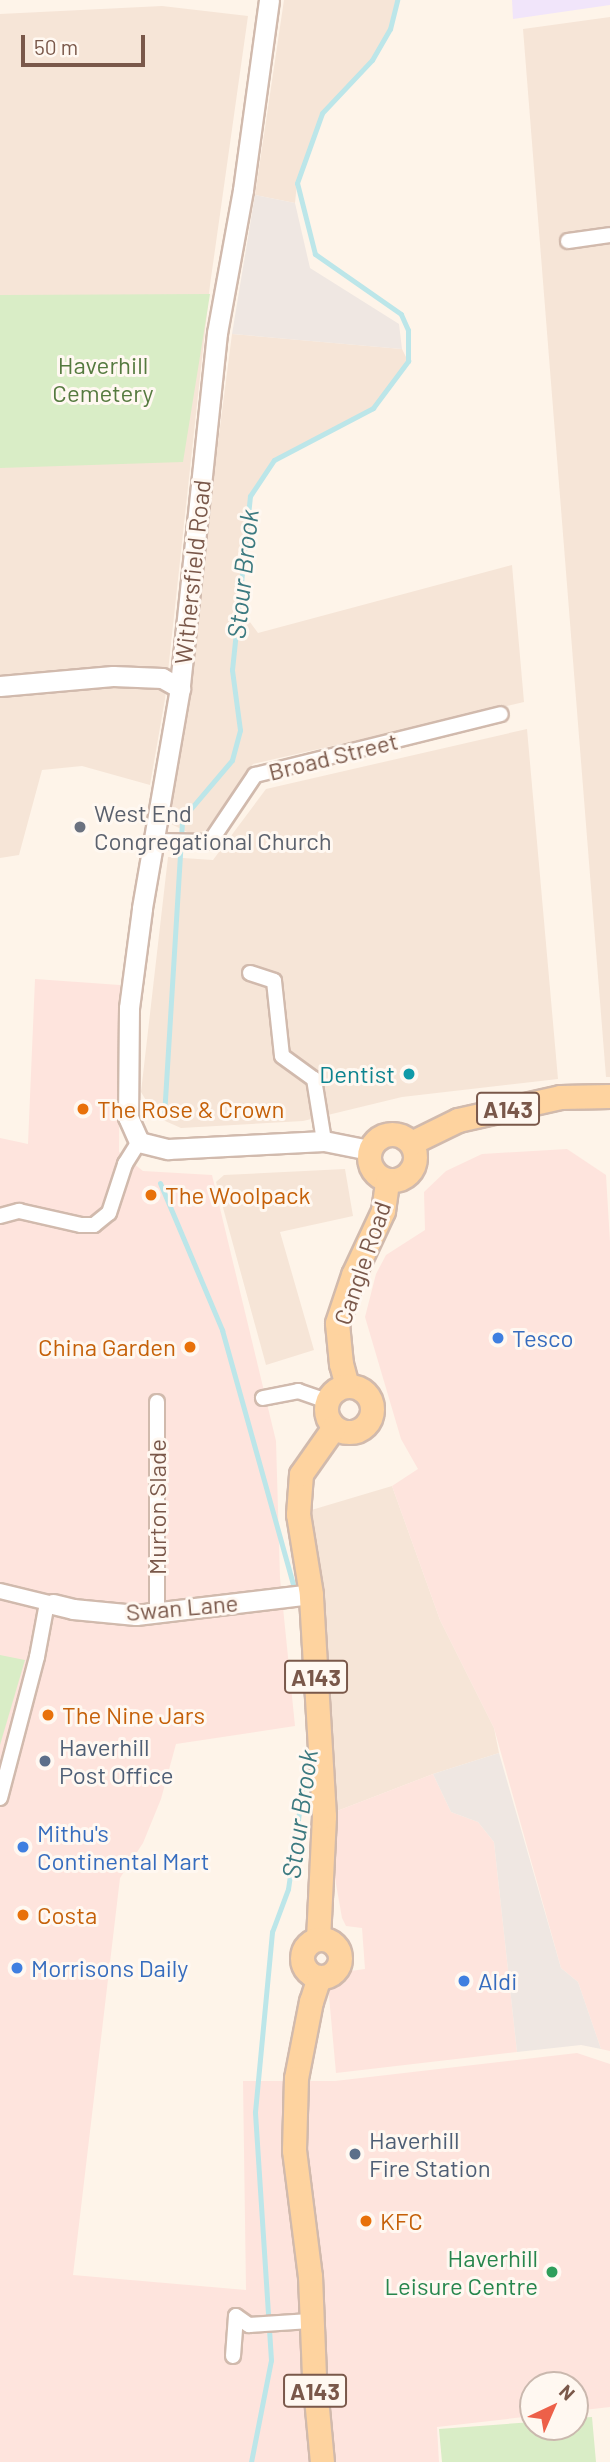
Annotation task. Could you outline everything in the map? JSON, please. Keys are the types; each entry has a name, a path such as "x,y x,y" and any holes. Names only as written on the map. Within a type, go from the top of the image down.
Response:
{"main road":[{"name":"A143","path":"411,1143 458,1120 560,1097 610,1096"},
{"path":"389,1134 404,1137 411,1143 415,1160 413,1168 406,1177 387,1181 372,1170 369,1150 382,1136 389,1134"},
{"name":"Cangle Road","path":"347,1385 341,1364 337,1323 353,1275 383,1211 387,1181"},
{"path":"347,1385 366,1393 371,1400 370,1419 364,1426 351,1432 334,1427 327,1415 327,1401 335,1390 347,1385"},
{"name":"A143","path":"322,2462 300,2321 310,2276 293,2150 296,2078 311,2001 319,1977 334,1971 340,1958 333,1943 318,1939 324,1816 309,1595 298,1514 300,1474 334,1427"}],"street":[{"name":"Withersfield Road","path":"139,1142 128,1117 129,1008 180,688 217,333 243,190 269,0"},
{"path":"568,241 610,235"},
{"path":"113,676 144,665 182,663"},
{"path":"0,686 113,676 162,678 180,688"},
{"name":"Broad Street","path":"155,841 211,842 255,775 501,714"},
{"path":"250,973 274,981 282,1056 314,1079 324,1141"},
{"path":"0,1216 19,1211 80,1225 94,1225 109,1213 125,1164 139,1142 168,1149 324,1141 369,1150"},
{"path":"263,1398 298,1391 327,1401"},
{"name":"Murton Slade","path":"157,1402 157,1613"},
{"path":"0,1591 50,1603 0,1798"},
{"name":"Swan Lane","path":"50,1603 73,1609 136,1615 309,1595"},
{"path":"233,2356 236,2316 248,2325 300,2321"}],"shaded area":[{"path":"284,0 397,0 390,29 372,60 322,113 297,183 295,203 255,195"},
{"path":"512,0 610,0 610,5 513,19"},
{"path":"162,6 248,16 210,285 165,699 150,785 82,766 42,770 19,855 0,858 0,14"},
{"path":"610,17 610,1077 606,1077 523,29"},
{"path":"255,195 295,203 310,268 399,324 402,349 232,334"},
{"path":"232,334 402,349 408,361 373,408 274,460 250,496 238,606 258,633 512,565 524,702 253,764 206,830 193,835 169,823"},
{"path":"527,729 558,1079 402,1097 303,1121 181,1128 156,1117 141,1092 168,857 213,860 266,789"},
{"path":"35,979 120,985 119,1152 143,1171 212,1175 276,1441 280,1578 295,1726 176,1744 161,1799 143,1843 120,1878 73,2275 246,2290 243,2081 335,2081 577,2053 610,2064 610,2407 589,2409 589,2371 519,2371 519,2418 437,2427 439,2462 0,2462 0,1138 28,1144"},
{"path":"567,1149 606,1175 610,1242 610,2051 601,2049 578,1982 561,1968 494,1728 440,1620 392,1486 418,1469 401,1439 365,1317 376,1274 386,1255 425,1230 424,1192 446,1171 482,1154"},
{"path":"345,1169 353,1216 280,1232 314,1350 266,1365 216,1182 224,1175"},
{"path":"392,1486 440,1620 494,1728 499,1753 433,1774 324,1816 298,1514"},
{"path":"499,1753 561,1968 578,1982 601,2049 581,2045 517,2052 494,1842 478,1822 451,1812 433,1774"},
{"path":"433,1774 451,1812 478,1822 494,1842 517,2052 336,2073 328,1985 345,1983 343,1972 365,1969 362,1928 346,1926 342,1918 324,1816"}],"green space":[{"name":"Haverhill Cemetery","path":"210,294 183,462 0,468 0,295"},
{"path":"0,1655 25,1660 0,1745"},
{"path":"589,2417 592,2417 596,2462 442,2462 439,2429 519,2423 519,2441 589,2441"}],"waterway":[{"name":"Stour Brook","path":"164,1116 182,819 232,760 240,730 232,670 250,496 274,460 373,408 408,361 408,330 401,314 315,254 297,183 322,113 372,60 390,29 397,0"},
{"name":"Stour Brook","path":"160,1183 222,1330 295,1591"},
{"name":"Stour Brook","path":"251,2462 271,2360 255,2112 272,1932 288,1889 309,1743"}],"place":[{"name":"West End Congregational Church","path":"80,827"},
{"name":"Dentist","path":"409,1074"},
{"name":"The Rose & Crown","path":"83,1109"},
{"name":"The Woolpack","path":"151,1195"},
{"name":"Tesco","path":"498,1338"},
{"name":"China Garden","path":"190,1347"},
{"name":"The Nine Jars","path":"48,1715"},
{"name":"Haverhill Post Office","path":"45,1761"},
{"name":"Mithu's Continental Mart","path":"23,1847"},
{"name":"Costa","path":"23,1915"},
{"name":"Morrisons Daily","path":"17,1968"},
{"name":"Aldi","path":"464,1981"},
{"name":"Haverhill Fire Station","path":"355,2154"},
{"name":"KFC","path":"366,2221"},
{"name":"Haverhill Leisure Centre","path":"552,2272"}]}
